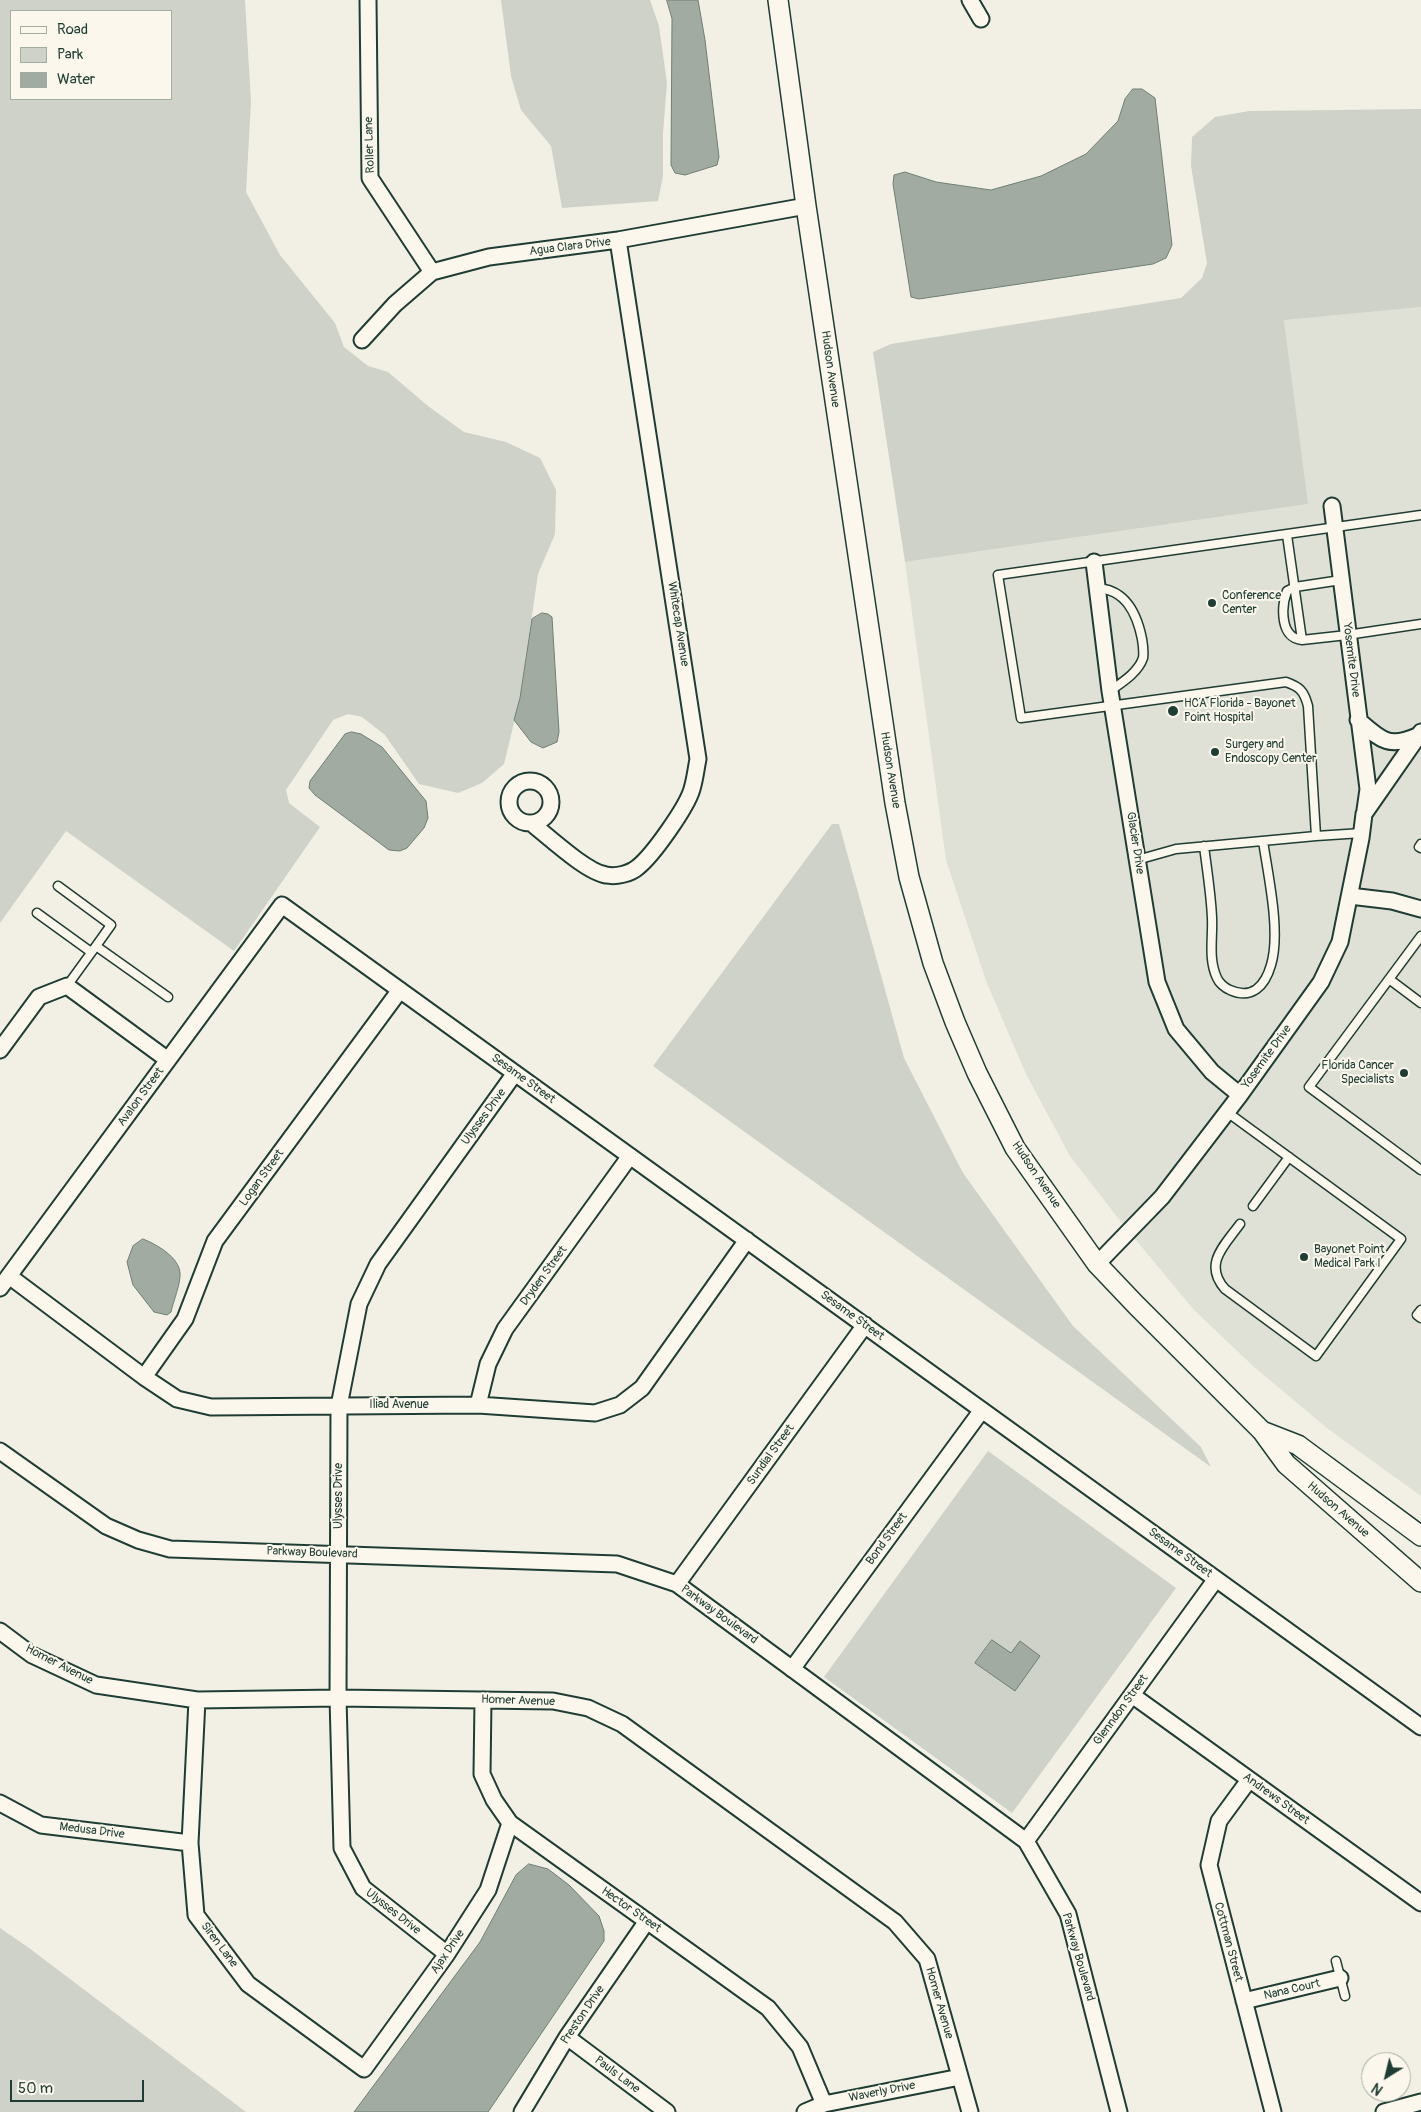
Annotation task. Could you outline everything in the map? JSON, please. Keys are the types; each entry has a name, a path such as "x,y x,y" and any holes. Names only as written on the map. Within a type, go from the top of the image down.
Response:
{"street":[{"name":"Roller Lane","path":"368,0 370,178 432,272"},
{"name":"Hudson Avenue","path":"778,0 806,206 893,793 909,877 933,963 955,1022 978,1073 1016,1148 1097,1264 1179,1350 1262,1431 1286,1464 1421,1582"},
{"path":"970,0 981,19"},
{"name":"Agua Clara Drive","path":"362,340 395,304 432,272 489,257 618,240 806,206"},
{"name":"Whitecap Avenue","path":"531,823 586,866 604,875 617,876 633,871 646,860 677,818 692,790 698,759 618,240"},
{"name":"Yosemite Drive","path":"1097,1264 1162,1197 1240,1095 1321,982 1340,942 1362,833 1368,789 1332,506"},
{"name":"Glacier Drive","path":"1094,562 1111,698 1158,982 1176,1029 1212,1072 1240,1095"},
{"path":"1358,720 1378,737 1387,741 1396,743 1419,734"},
{"name":"Yosemite Drive","path":"1364,814 1419,734"},
{"path":"1350,896 1392,901 1421,909"},
{"name":"Sesame Street","path":"282,905 1421,1727"},
{"name":"Avalon Street","path":"4,1282 282,905"},
{"path":"0,1050 39,997 67,986 168,1060"},
{"name":"Logan Street","path":"144,1377 185,1319 215,1241 400,990"},
{"name":"Ulysses Drive","path":"447,1954 363,1888 342,1848 338,1698 339,1406 360,1304 378,1264 515,1073"},
{"name":"Dryden Street","path":"478,1405 488,1364 505,1329 630,1156"},
{"name":"Iliad Avenue","path":"4,1282 177,1399 211,1407 478,1405 596,1413 620,1404 642,1388 747,1240"},
{"name":"Sundial Street","path":"677,1584 864,1325"},
{"name":"Bond Street","path":"792,1669 982,1410"},
{"name":"Hudson Avenue","path":"1262,1431 1298,1445 1421,1536"},
{"name":"Parkway Boulevard","path":"0,1451 106,1526 138,1540 170,1549 617,1564 677,1584 1026,1841 1068,1914 1119,2112"},
{"name":"Glenndon Street","path":"1026,1841 1216,1579"},
{"name":"Homer Avenue","path":"0,1631 32,1655 96,1685 197,1700 338,1698 553,1701 588,1708 622,1724 895,1922 926,1959 970,2112"},
{"name":"Andrews Street","path":"1132,1695 1421,1903"},
{"name":"Siren Lane","path":"197,1700 190,1843 196,1915 248,1984 364,2069"},
{"name":"Hector Street","path":"483,1700 482,1774 494,1800 510,1823 768,2008 800,2048 824,2104"},
{"name":"Cottman Street","path":"1249,1780 1219,1821 1209,1865 1273,2112"},
{"name":"Medusa Drive","path":"0,1803 41,1825 190,1843"},
{"name":"Ajax Drive","path":"364,2069 447,1954 488,1890 510,1823"},
{"name":"Preston Drive","path":"522,2112 567,2037 647,1920"},
{"name":"Nana Court","path":"1244,2001 1340,1978"},
{"name":"Pauls Lane","path":"567,2037 667,2112"},
{"name":"Waverly Drive","path":"805,2112 824,2104 960,2076"},
{"path":"1384,2112 1421,2102"}],"lane":[{"path":"1316,836 1308,706 1304,693 1298,686 1286,682 1111,698 1021,718 998,575 1421,515"},
{"path":"1288,535 1302,640"},
{"path":"1341,580 1295,587 1287,591 1284,598 1287,632 1291,637 1302,640 1421,624"},
{"path":"1096,588 1105,588 1118,595 1135,613 1144,650 1139,666 1111,698"},
{"path":"1137,860 1176,849 1362,833"},
{"path":"1204,846 1212,917 1211,950 1213,969 1218,981 1228,989 1243,994 1254,992 1264,981 1271,965 1274,947 1273,914 1263,841"},
{"path":"1421,844 1419,847 1421,848"},
{"path":"58,886 111,926 67,986"},
{"path":"37,913 168,997"},
{"path":"1421,936 1310,1087 1421,1170"},
{"path":"1389,979 1421,1003"},
{"path":"1227,1112 1401,1239 1316,1356 1225,1289 1216,1279 1214,1266 1220,1251 1240,1224"},
{"path":"1253,1206 1289,1157"},
{"path":"1421,1310 1417,1315 1421,1318"},
{"path":"1336,1961 1345,1996"}],"shaded area":[{"name":"HCA Florida - Bayonet Point Hospital","path":"1421,307 1421,1496 1328,1429 1253,1366 1194,1310 1121,1222 1070,1156 1026,1074 986,981 946,860 905,562 1307,504 1284,319"}],"green space":[{"path":"0,0 245,0 251,102 246,192 280,255 335,323 344,347 368,366 388,372 428,406 464,432 506,442 540,458 556,490 555,534 538,574 520,698 504,764 482,783 458,793 419,784 385,735 362,717 348,714 333,720 286,790 289,803 320,827 234,951 66,831 0,923"},
{"path":"501,0 650,0 659,26 667,83 663,133 663,176 658,201 562,208 551,146 521,110 511,76"},
{"path":"1421,109 1421,307 1284,320 1308,504 905,562 873,352 891,344 1181,298 1202,278 1207,263 1191,166 1192,137 1215,117 1249,111"},
{"path":"832,824 839,824 904,1058 963,1173 1073,1326 1201,1447 1211,1467 653,1066"},
{"path":"988,1451 1176,1588 1012,1813 824,1677"},
{"path":"0,1928 29,1948 246,2112 0,2112"}],"water":[{"path":"667,0 698,0 705,40 719,157 717,165 685,175 675,173 671,165 672,19"},
{"path":"1133,89 1142,89 1155,98 1172,245 1166,258 1153,264 919,299 911,297 893,184 894,175 905,172 936,182 991,190 1041,176 1086,154 1118,121 1125,99"},
{"path":"542,613 552,617 559,732 557,742 543,748 531,742 514,720 520,698 532,619"},
{"path":"352,732 361,734 382,747 426,801 428,818 424,828 407,848 400,851 389,850 315,795 309,788 310,781 345,734"},
{"path":"143,1239 166,1252 179,1267 178,1287 171,1312 167,1315 154,1312 133,1285 127,1262 133,1246"},
{"path":"992,1640 1011,1653 1020,1641 1040,1656 1015,1691 975,1663"},
{"path":"529,1864 548,1869 569,1885 599,1916 604,1931 604,1941 488,2112 354,2112 480,1942 516,1875"}],"place":[{"name":"Conference Center","path":"1212,603"},
{"name":"HCA Florida - Bayonet Point Hospital","path":"1173,711"},
{"name":"Surgery and Endoscopy Center","path":"1215,752"},
{"name":"Florida Cancer Specialists","path":"1404,1073"},
{"name":"Bayonet Point Medical Park I","path":"1304,1257"}]}
